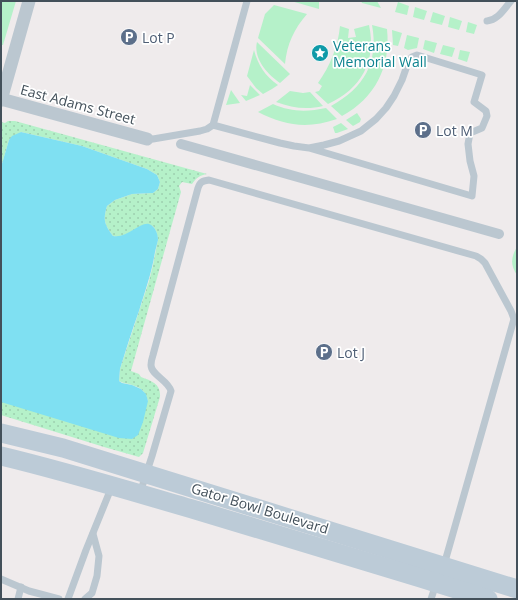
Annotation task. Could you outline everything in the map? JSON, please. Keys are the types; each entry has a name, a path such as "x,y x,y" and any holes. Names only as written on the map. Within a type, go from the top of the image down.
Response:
{"main road":[{"path":"1,426 64,448"},
{"name":"Gator Bowl Boulevard","path":"1,433 64,448 147,473 438,579 488,599"},
{"name":"Gator Bowl Boulevard","path":"1,456 112,486 309,544 438,579 517,589"},
{"path":"1,460 26,462"}],"street":[{"path":"1,100 30,1"},
{"name":"East Adams Street","path":"1,100 147,138"},
{"path":"181,144 500,234"}],"lane":[{"path":"147,138 200,131 213,125 247,1"},
{"path":"487,21 496,18 511,1"},
{"path":"213,125 280,143 309,148 472,196 474,176 468,144 470,133 482,128 487,116 486,111 474,102 482,74 417,55 412,57 409,60 402,80 394,96 376,119 361,131 339,141 309,148"},
{"path":"140,494 171,391 167,383 159,377 150,365 198,188 203,180 209,180 476,256 485,263 514,319 438,579"},
{"path":"68,599 112,486"},
{"path":"85,599 92,593 97,576 99,556 93,534"},
{"path":"1,579 29,591 59,599"},
{"path":"18,599 21,587"}],"green space":[{"path":"1,1 16,1 3,45 1,45"},
{"path":"291,1 319,1 319,9"},
{"path":"361,1 377,1 381,8 362,3"},
{"path":"398,2 409,6 407,15 395,12"},
{"path":"274,5 307,14 298,25 292,37 287,50 285,64 258,38 265,14"},
{"path":"415,7 427,11 424,20 413,17"},
{"path":"433,12 445,16 442,25 430,22"},
{"path":"450,17 462,21 459,30 448,27"},
{"path":"468,22 477,25 474,34 466,32"},
{"path":"369,25 371,50 364,72 358,82 340,98 328,104 315,92 319,91 322,86 318,83 333,56 340,26 349,29 348,38 356,37 354,29"},
{"path":"372,25 387,29 388,43 383,68 372,91 354,109 342,116 331,106 343,99 352,91 366,73 371,62 373,51 374,38"},
{"path":"392,30 402,33 398,46 393,45"},
{"path":"407,35 419,38 417,48 408,50 404,48"},
{"path":"425,40 437,43 434,53 423,49"},
{"path":"257,42 290,74 280,83 270,75 259,60 256,48"},
{"path":"443,45 455,48 452,57 440,54"},
{"path":"254,50 263,70 269,78 278,85 263,94 256,88 247,76"},
{"path":"460,50 470,52 467,62 458,59"},
{"path":"250,85 260,95 246,101 241,95 247,96"},
{"path":"231,90 240,103 226,105"},
{"path":"290,91 303,93 310,92 323,106 300,108 276,102"},
{"path":"273,104 293,110 326,108 337,119 306,125 287,123 258,112"},
{"path":"357,113 361,119 360,122 353,126 346,120"},
{"path":"8,121 15,121 207,174 198,177 192,184 182,182 179,186 181,192 131,371 155,384 160,393 143,453 139,457 1,415 1,402 148,401 144,392 139,388 119,381 120,369 149,281 158,239 153,226 143,225 127,234 118,237 113,236 106,225 105,215 107,206 115,200 132,194 153,193 158,189 160,182 157,175 147,169 82,146 21,132 9,140 1,167 1,122 5,123"},
{"path":"341,123 348,129 335,133 333,127"},
{"path":"517,247 517,275 513,268 512,261 513,254"}],"water":[{"path":"21,132 82,146 147,169 157,175 160,182 158,189 153,193 132,194 115,200 107,206 105,215 106,225 113,236 123,235 141,225 149,224 154,228 158,238 148,282 120,369 119,381 141,389 146,394 148,401 138,435 132,439 119,438 1,402 1,167 9,140 12,136"}],"place":[{"name":"Lot P","path":"129,37"},
{"name":"Veterans Memorial Wall","path":"320,53"},
{"name":"Lot M","path":"423,130"},
{"name":"Lot J","path":"324,352"}]}
